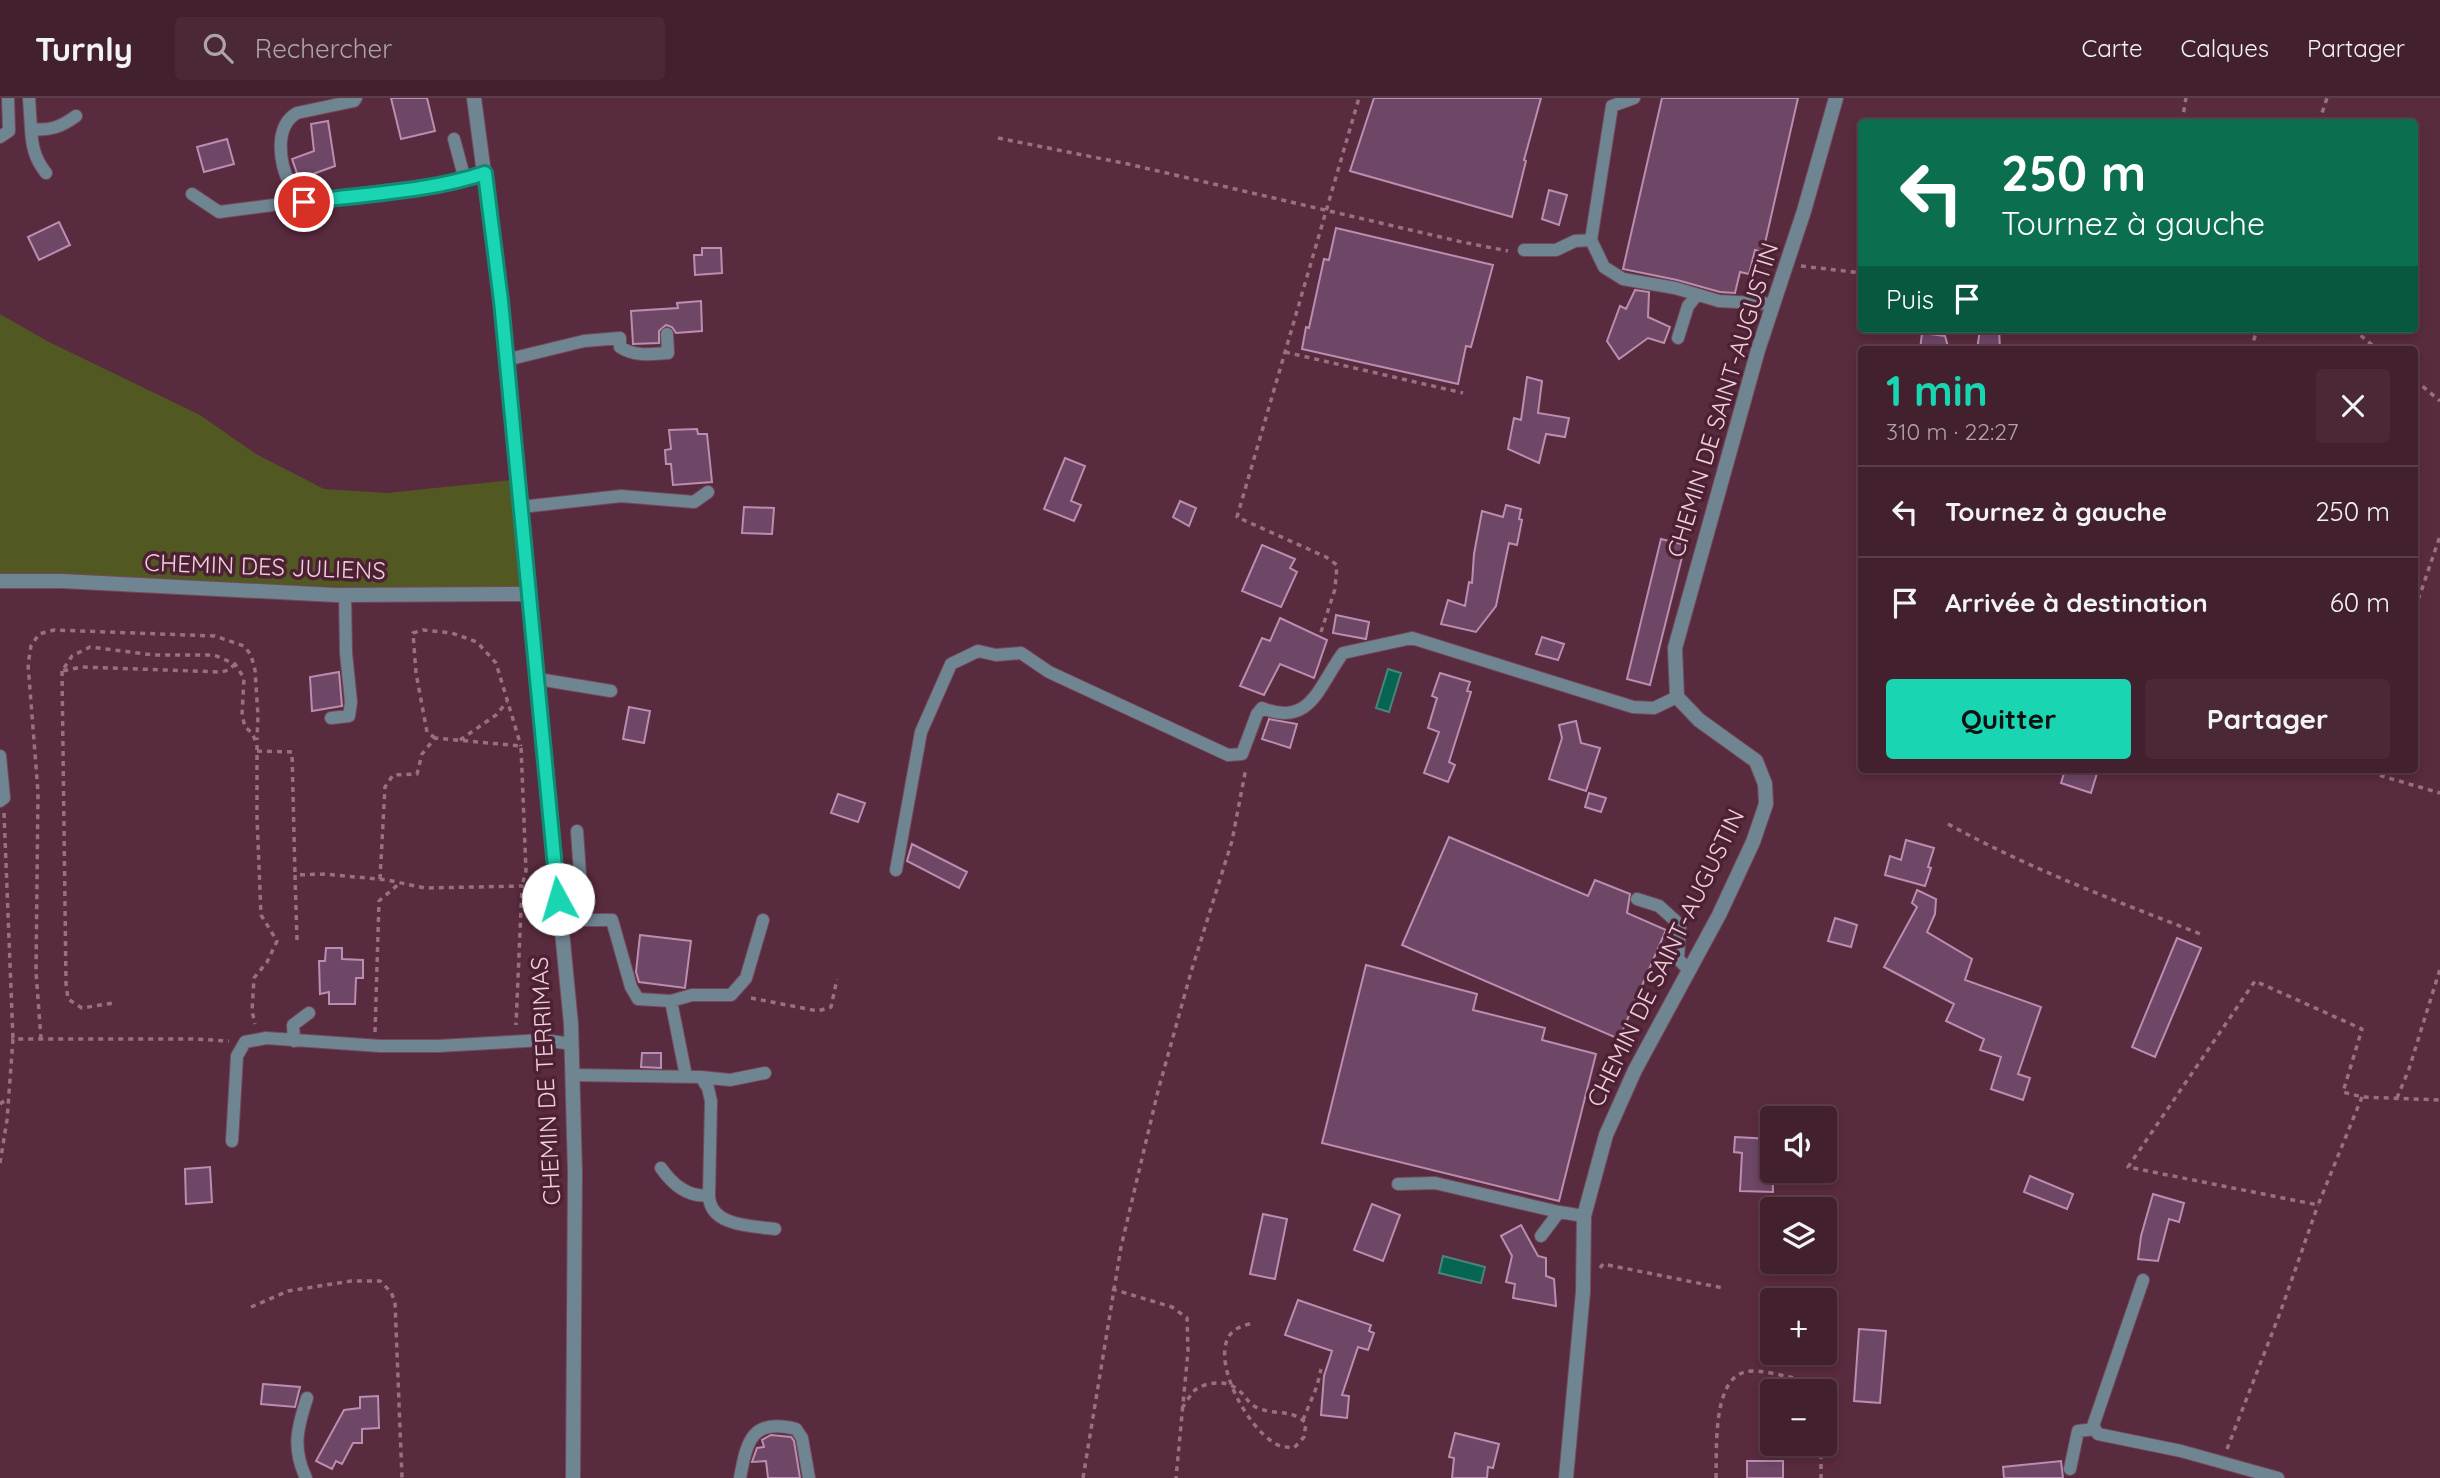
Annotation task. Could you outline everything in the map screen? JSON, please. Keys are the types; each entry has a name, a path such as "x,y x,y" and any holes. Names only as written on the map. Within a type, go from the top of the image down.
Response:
{"street":[{"name":"CHEMIN DE TERRIMAS","path":"474,98 485,173 538,679 567,920 575,1173 573,1478"},
{"name":"CHEMIN DE SAINT-AUGUSTIN","path":"1566,1478 1583,1292 1584,1216 1606,1135 1626,1087 1718,915 1753,842 1766,804 1765,784 1756,761 1699,720 1677,697 1675,648 1710,518 1836,98"},
{"name":"CHEMIN DES JULIENS","path":"0,581 62,581 345,595 529,594"}],"lane":[{"path":"0,137 9,131 8,98"},
{"path":"29,98 32,150 46,173"},
{"path":"304,202 290,184 283,164 281,132 289,118 297,113 354,101 356,98"},
{"path":"1634,98 1612,106 1591,240 1604,267 1623,279 1719,301 1774,304"},
{"path":"31,129 43,130 62,126 76,116"},
{"path":"454,139 465,180"},
{"path":"192,194 219,212 465,180 485,173"},
{"path":"1524,250 1556,250 1575,241 1591,240"},
{"path":"1678,338 1688,306 1697,295"},
{"path":"506,360 584,341 620,338 620,347 629,353 668,353 667,334"},
{"path":"521,507 621,496 694,502 708,492"},
{"path":"331,718 349,716 345,595"},
{"path":"896,870 921,732 951,664 978,651 996,655 1021,653 1049,672 1228,755 1242,754 1257,714 1262,708 1274,713 1289,714 1305,708 1343,653 1412,638 1633,707 1654,708 1677,697"},
{"path":"538,679 611,691"},
{"path":"0,756 2,800"},
{"path":"567,920 581,913 577,831"},
{"path":"1637,899 1659,906 1680,925 1678,959 1688,969"},
{"path":"567,920 612,920 631,987 638,999 671,1000 692,995 731,995 746,978 763,919"},
{"path":"671,1000 686,1076"},
{"path":"294,1041 293,1025 309,1013"},
{"path":"232,1141 237,1056 251,1041 266,1038 438,1046 543,1040 572,1044"},
{"path":"573,1075 686,1076 730,1080 765,1073"},
{"path":"701,1077 708,1088 711,1101 709,1205 714,1213 724,1220 775,1229"},
{"path":"661,1168 671,1182 696,1196 709,1195"},
{"path":"1398,1184 1435,1184 1584,1216"},
{"path":"1541,1236 1559,1212"},
{"path":"2144,1280 2093,1426 2098,1434 2181,1451 2278,1478"},
{"path":"306,1478 296,1452 307,1398"},
{"path":"740,1478 748,1440 761,1428 780,1425 796,1429 802,1438 809,1478"},
{"path":"2070,1469 2078,1431 2095,1429"}],"path":[{"path":"1321,632 1335,589 1337,565 1326,557 1237,517 1359,98"},
{"path":"2182,119 2186,98"},
{"path":"2320,119 2327,98"},
{"path":"998,138 1128,164 1462,243 1507,251 1524,250"},
{"path":"1786,265 1858,273"},
{"path":"2358,333 2373,346"},
{"path":"1285,352 1462,393"},
{"path":"2418,383 2440,401"},
{"path":"2418,600 2440,536"},
{"path":"516,1031 522,886 526,871 521,746 496,663 477,642 452,633 423,629 413,633 415,673 427,732 435,738 521,746"},
{"path":"13,1039 251,1041 254,978 267,962 277,941 261,915 258,716 255,670 251,655 244,646 215,636 54,630 39,634 31,646 28,664 38,792 36,972 41,1039"},
{"path":"113,1003 82,1008 68,999 65,984 62,671 72,656 90,647 154,655 214,655 235,664 244,678 244,727 252,733 257,744"},
{"path":"62,671 82,667 220,672 229,670 235,664"},
{"path":"459,741 496,715 507,702"},
{"path":"380,879 385,787 393,775 417,775 422,754 435,738"},
{"path":"257,751 292,752 297,940"},
{"path":"1083,1478 1112,1289 1158,1091 1191,972 1232,841 1247,767 1242,754"},
{"path":"2374,773 2440,793"},
{"path":"0,1163 13,1039 2,800"},
{"path":"1948,824 1995,850 2050,875 2203,935"},
{"path":"295,875 325,874 380,879 425,888 522,886"},
{"path":"381,1037 375,1037 374,1021 379,901 400,883"},
{"path":"2397,1098 2409,1069 2440,969"},
{"path":"731,995 818,1011 831,1007 837,979"},
{"path":"2318,1205 2128,1167 2255,981 2362,1030 2343,1092 2362,1097 2440,1100"},
{"path":"2222,1463 2318,1205 2362,1097"},
{"path":"0,1104 8,1098"},
{"path":"1598,1273 1603,1264 1723,1288"},
{"path":"251,1307 288,1291 351,1281 380,1281 391,1292 395,1302 402,1478"},
{"path":"1112,1289 1172,1307 1187,1318 1188,1351 1176,1478"},
{"path":"1182,1408 1194,1391 1220,1382 1233,1387 1237,1389 1247,1402 1260,1409 1296,1414 1306,1423 1304,1437 1294,1447 1283,1447 1272,1442 1254,1425 1233,1387 1228,1378 1225,1353 1229,1335 1241,1326 1253,1323"},
{"path":"1303,1420 1321,1369"},
{"path":"1716,1478 1722,1399 1728,1383 1744,1372 1799,1379"},
{"path":"1821,1456 1822,1478"}],"shaded area":[{"path":"0,314 47,341 200,415 256,454 324,489 387,493 512,480 523,591 337,587 26,573 0,577"},
{"path":"1388,669 1401,673 1389,712 1376,708"},
{"path":"1443,1256 1485,1267 1481,1283 1439,1273"}],"building":[{"path":"391,98 427,98 435,131 401,139"},
{"path":"1374,98 1541,98 1512,217 1350,171"},
{"path":"1662,98 1798,98 1763,252 1755,250 1749,274 1740,272 1735,293 1720,292 1623,269"},
{"path":"328,121 335,166 299,179 292,159 314,151 311,124"},
{"path":"227,139 234,164 204,172 197,147"},
{"path":"1549,190 1567,195 1559,225 1542,219"},
{"path":"59,222 70,245 39,260 28,237"},
{"path":"1336,228 1493,265 1471,347 1466,346 1458,384 1302,349 1324,259 1329,260"},
{"path":"702,248 721,248 722,273 695,275 694,255 702,255"},
{"path":"1635,290 1649,292 1648,317 1670,327 1664,343 1648,338 1619,359 1607,341 1620,306 1626,309"},
{"path":"701,301 702,331 676,333 672,327 666,325 659,331 659,343 633,344 631,311 678,308 677,303"},
{"path":"1922,333 1945,336 1948,346 1920,346"},
{"path":"1979,333 1999,333 2000,346 1978,346"},
{"path":"1527,377 1542,381 1538,413 1569,418 1565,437 1546,434 1539,463 1508,449 1514,418 1521,420"},
{"path":"697,429 698,434 707,434 712,482 673,485 671,464 666,464 665,450 671,449 669,430"},
{"path":"1065,458 1085,466 1071,501 1081,505 1074,521 1044,509"},
{"path":"1180,501 1196,508 1189,526 1173,517"},
{"path":"1506,505 1521,509 1519,519 1522,520 1517,545 1509,543 1496,606 1476,632 1441,624 1448,600 1465,606 1469,582 1472,583 1482,511 1503,517"},
{"path":"744,507 774,508 772,534 742,533"},
{"path":"1661,539 1685,545 1650,685 1627,679"},
{"path":"1262,545 1295,559 1290,568 1297,572 1281,607 1242,591"},
{"path":"1336,615 1369,622 1366,639 1333,633"},
{"path":"1280,618 1327,640 1314,678 1280,664 1264,695 1240,686 1262,638 1270,641"},
{"path":"1542,637 1564,644 1558,660 1536,654"},
{"path":"339,672 342,706 312,711 310,677"},
{"path":"1440,673 1470,682 1467,691 1471,692 1449,762 1455,765 1448,782 1424,773 1439,732 1428,728 1437,698 1432,696"},
{"path":"629,707 650,711 644,743 623,739"},
{"path":"1269,719 1297,724 1290,748 1262,739"},
{"path":"1576,721 1581,743 1600,748 1586,791 1549,779 1562,738 1559,725"},
{"path":"2064,773 2097,773 2091,793 2061,783"},
{"path":"1589,793 1606,798 1601,812 1585,807"},
{"path":"838,794 865,803 858,822 831,813"},
{"path":"1449,837 1588,896 1595,880 1630,894 1627,913 1666,930 1619,1039 1402,945"},
{"path":"1906,840 1934,848 1925,886 1885,875 1890,856 1901,860"},
{"path":"912,844 967,872 959,888 907,861"},
{"path":"1917,890 1936,899 1935,914 1927,932 1972,959 1965,980 2041,1007 2018,1074 2030,1078 2023,1100 1991,1089 2001,1057 1980,1050 1984,1039 1946,1021 1954,1004 1884,967 1917,907 1912,903"},
{"path":"1835,918 1857,925 1851,947 1828,941"},
{"path":"640,935 691,941 685,988 639,982 636,972"},
{"path":"2177,938 2201,948 2155,1057 2132,1047"},
{"path":"326,948 342,948 342,959 363,960 363,978 356,978 355,1004 329,1004 329,992 320,994 319,961 325,961"},
{"path":"1366,965 1477,994 1473,1010 1545,1028 1542,1040 1596,1054 1559,1201 1322,1143"},
{"path":"642,1053 661,1053 661,1068 641,1067"},
{"path":"1735,1137 1760,1138 1760,1183 1773,1183 1773,1192 1740,1191 1742,1153 1734,1152"},
{"path":"210,1167 212,1202 186,1204 185,1169"},
{"path":"2030,1176 2073,1194 2067,1209 2024,1192"},
{"path":"2153,1194 2184,1203 2179,1222 2169,1219 2158,1261 2138,1259 2141,1236"},
{"path":"1372,1204 1400,1215 1383,1261 1354,1250"},
{"path":"1263,1214 1287,1219 1275,1279 1250,1274"},
{"path":"1521,1225 1538,1256 1546,1258 1546,1276 1554,1279 1556,1306 1513,1298 1515,1284 1506,1282 1512,1256 1501,1236"},
{"path":"1298,1300 1371,1325 1369,1331 1374,1333 1368,1350 1358,1347 1342,1395 1349,1396 1347,1418 1321,1415 1324,1376 1332,1351 1285,1335"},
{"path":"1859,1329 1886,1331 1880,1403 1854,1401"},
{"path":"263,1384 300,1387 295,1407 261,1404"},
{"path":"378,1396 379,1428 362,1429 362,1443 353,1443 342,1464 336,1461 332,1469 316,1461 344,1410 360,1408 360,1397"},
{"path":"1455,1433 1499,1444 1493,1468 1488,1467 1487,1478 1452,1478 1454,1458 1449,1457"},
{"path":"771,1435 791,1437 794,1441 800,1478 768,1478 766,1461 752,1462 757,1448 764,1447 762,1440"},
{"path":"1747,1461 1783,1461 1783,1478 1747,1478"},
{"path":"2061,1461 2063,1478 2004,1478 2003,1467"}],"route":[{"path":"304,202 465,180 485,173 501,301 558,899"}]}
